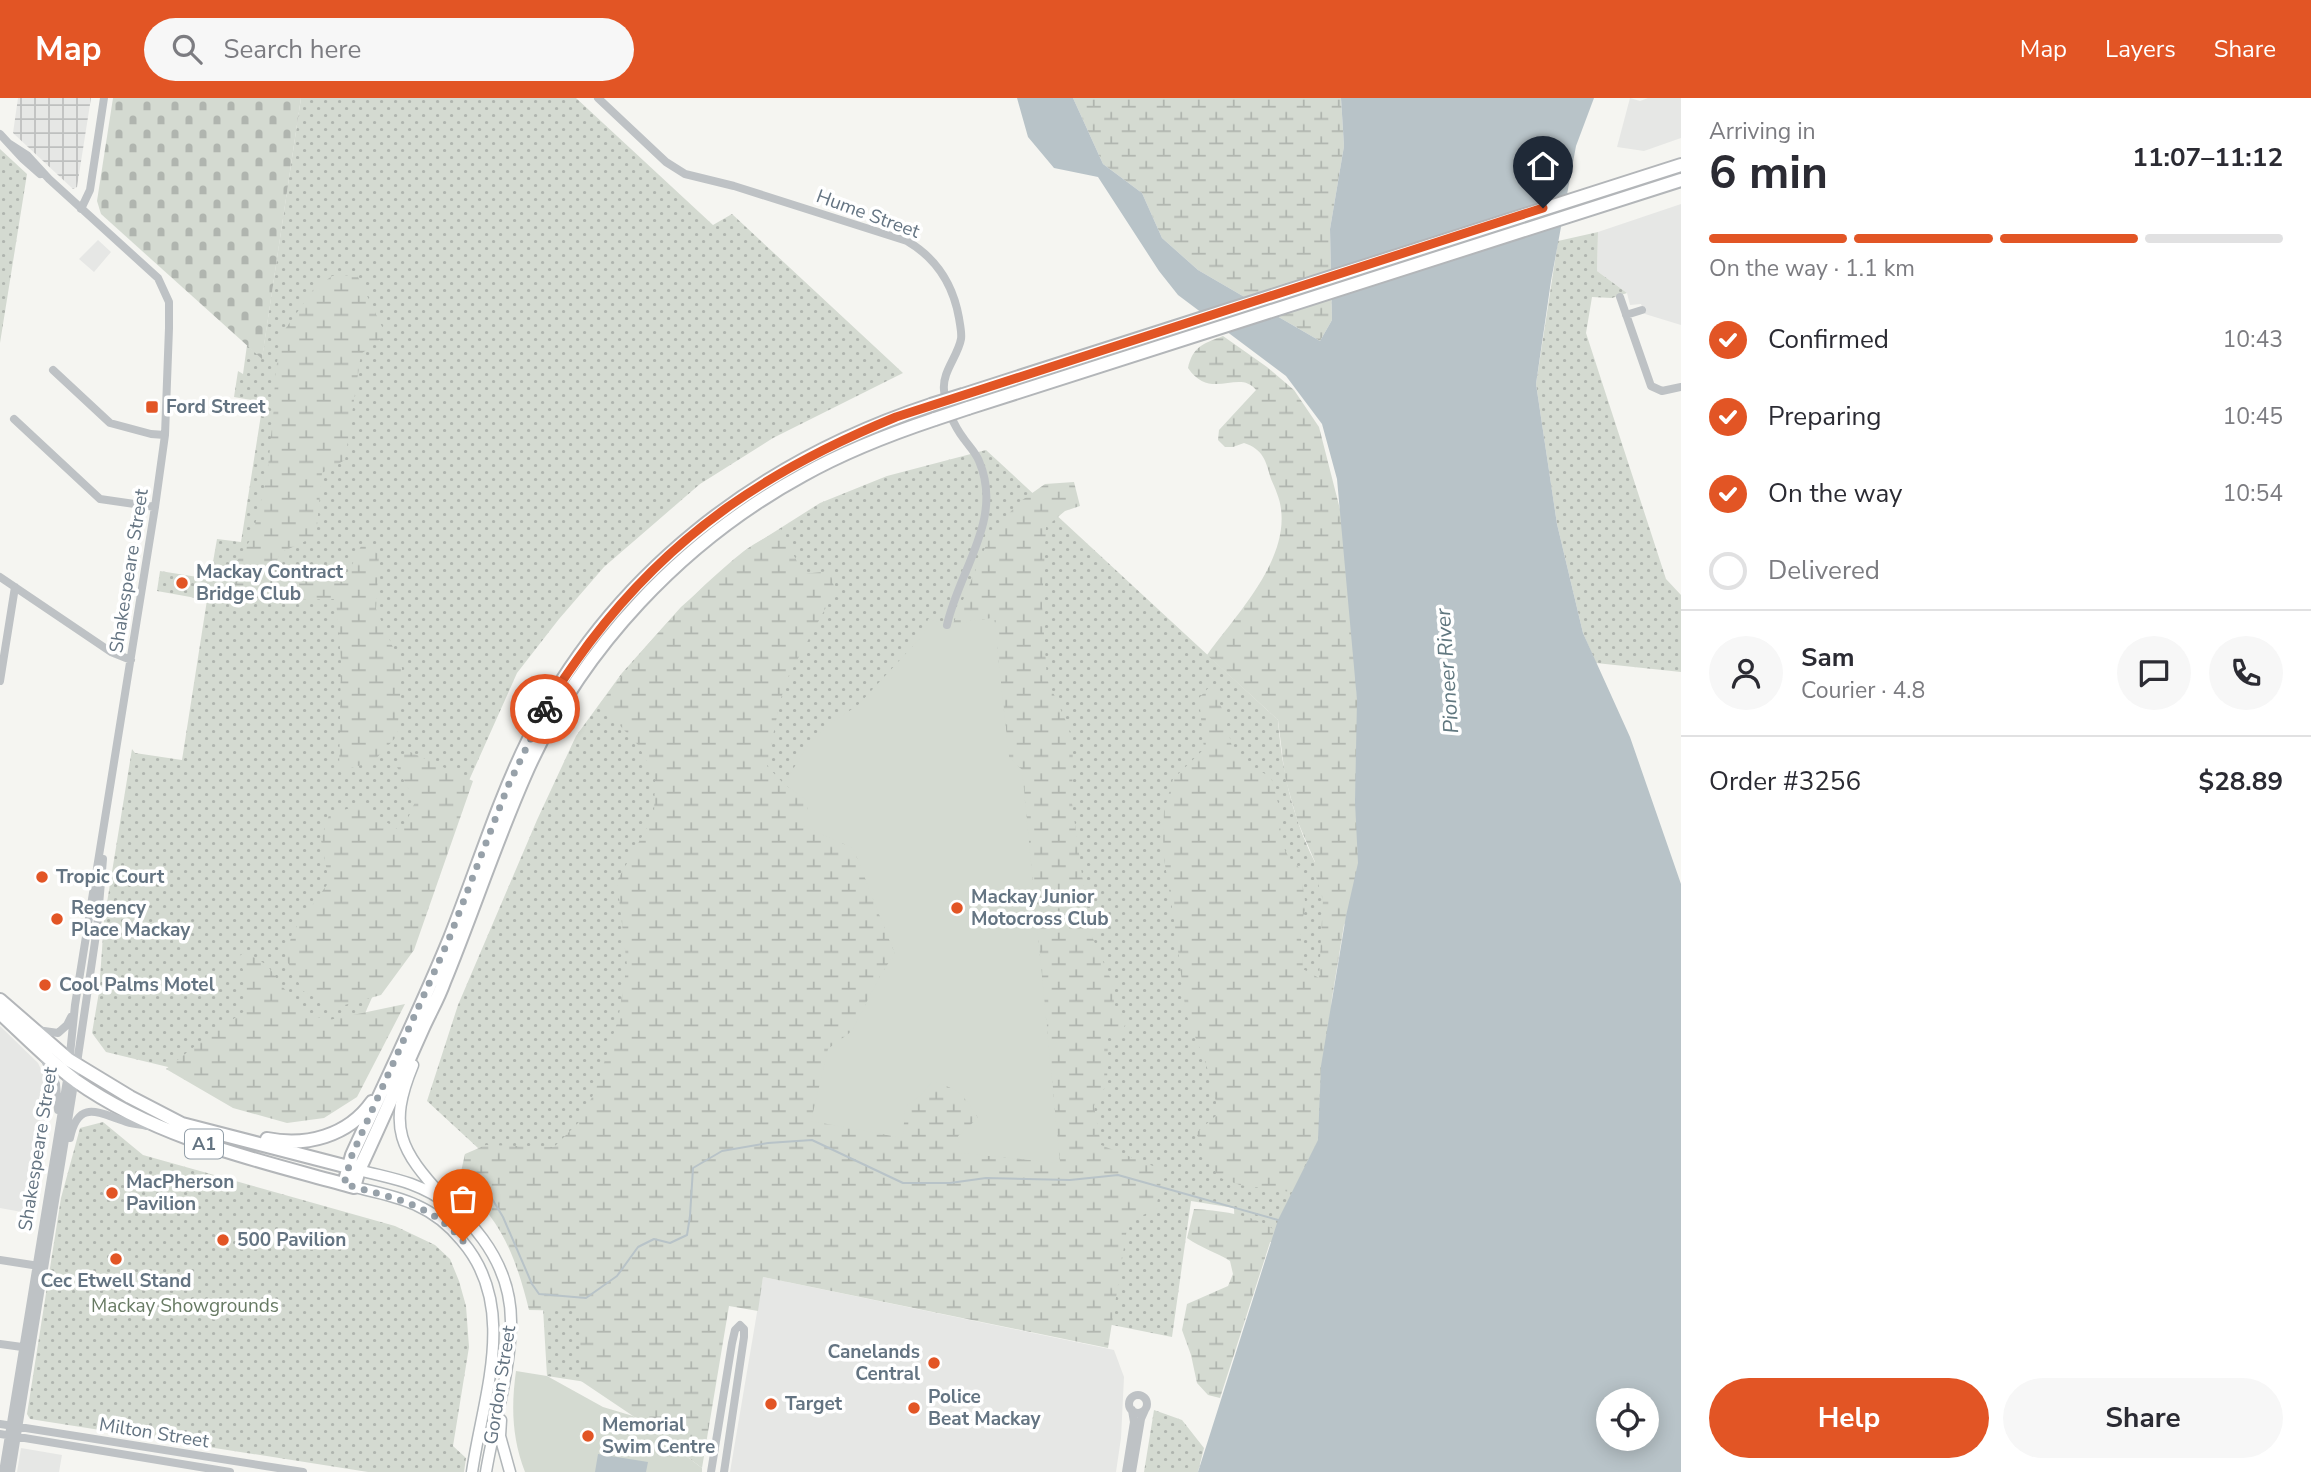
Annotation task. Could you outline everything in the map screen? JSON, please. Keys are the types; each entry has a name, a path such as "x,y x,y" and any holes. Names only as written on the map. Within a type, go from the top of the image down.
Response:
{"highway":[{"name":"A1","path":"0,1000 111,1104 156,1127 221,1150 349,1186 383,1087 449,939 528,741 567,673 611,615 659,562 708,520 765,481 838,441 896,417 1681,165"},
{"name":"A1","path":"354,1169 442,987 525,774 549,727 623,620 682,560 730,521 804,474 897,432 1681,180"},
{"name":"A1","path":"0,1013 38,1048 72,1069 182,1124 354,1169"},
{"name":"A1","path":"155,1110 270,1140 304,1142 348,1126 366,1110 383,1087"}],"main road":[{"path":"442,987 405,1084 399,1104 399,1121 404,1145 416,1168 456,1211"},
{"name":"Gordon Street","path":"354,1169 412,1185 435,1196 456,1211 476,1231 493,1254 505,1285 511,1324 486,1472"},
{"name":"Gordon Street","path":"349,1186 415,1204 434,1214 453,1230 472,1252 487,1281 494,1311 495,1338 472,1472"},
{"path":"503,1378 500,1436 510,1472"}],"street":[{"path":"81,209 90,190 104,98"},
{"name":"Hume Street","path":"598,98 666,162 685,174 734,186 907,241 924,251 938,267 951,287 961,337 956,356 946,375 944,389 953,422 979,459 986,484 987,502 980,537 951,604 947,625"},
{"name":"Shakespeare Street","path":"0,134 27,155 49,179 158,278 166,293 169,313 165,435 155,507 75,1005 72,1069 58,1184 22,1347 3,1472"},
{"path":"1620,298 1651,386 1662,391 1681,387"},
{"path":"1626,315 1642,310"},
{"path":"52,369 110,423 150,434 165,435"},
{"path":"14,418 100,499 155,507"},
{"path":"0,576 116,655 131,660"},
{"path":"0,681 15,587"},
{"name":"Shakespeare Street","path":"9,1425 39,1266 59,1124 72,1069 97,929 104,831"},
{"path":"30,1028 58,1033 67,1025 75,1005"},
{"path":"38,1048 56,1084 59,1124"},
{"path":"58,1184 76,1118 85,1112 100,1112 127,1122 156,1127"},
{"path":"0,1260 39,1266"},
{"path":"711,1472 732,1343 735,1330 740,1325 744,1329 744,1337 724,1472"},
{"path":"0,1344 22,1347"},
{"path":"1126,1472 1134,1422 1130,1401 1138,1395 1146,1400 1132,1472"},
{"path":"1132,1410 1140,1413 1145,1410"},
{"name":"Milton Street","path":"9,1425 237,1462 248,1468 303,1472"},
{"name":"Shakespeare Street","path":"8,1436 11,1472"},
{"name":"Milton Street","path":"8,1436 230,1472"},
{"path":"235,1472 237,1462"}],"shaded area":[{"path":"18,98 91,98 77,187 73,189 13,133"},
{"path":"1630,98 1640,101 1648,98 1681,98 1681,138 1644,151 1617,147"},
{"path":"1681,204 1681,325 1645,314 1641,304 1630,305 1627,293 1597,271 1598,232"},
{"path":"98,240 111,252 94,272 79,259"},
{"path":"0,1026 38,1063 49,1086 49,1112 33,1214 0,1208"},
{"name":"Canelands Central","path":"763,1277 1114,1350 1124,1377 1121,1438 1116,1472 730,1472"},
{"path":"21,1448 62,1455 59,1472 17,1472"}],"green space":[{"path":"113,98 301,98 262,359 101,214 97,201"},
{"path":"301,98 576,98 713,225 732,214 903,373 773,438 700,484 604,567 517,673 341,1067 272,1092 106,1052 92,1033 99,992 104,921 132,749 135,753 182,760 207,600 157,591 160,571 210,579 217,539 241,542 263,402 234,397 238,371 243,374 247,345 262,358"},
{"path":"1073,98 1341,98 1344,146 1330,229 1332,320 1320,341 1198,270 1162,238 1142,193 1103,164"},
{"path":"0,149 27,174 0,343"},
{"path":"1598,232 1597,271 1627,293 1612,298 1592,297 1586,333 1666,579 1681,595 1681,672 1596,663 1583,633 1557,524 1536,384 1558,241"},
{"path":"357,275 386,335 361,354 345,460 322,473 316,536 280,553 271,576 348,573 362,544 379,554 376,609 402,668 397,736 373,762 339,771 341,661 336,599 219,602 222,585 252,537 267,477 281,335 313,290 332,276"},
{"path":"1223,336 1294,390 1319,427 1344,525 1359,722 1362,895 1344,925 1321,1065 1318,1140 1291,1192 1240,1185 1218,1177 1196,1133 1219,1113 1206,1064 1186,1014 1163,852 1164,811 1173,779 1204,749 1199,698 1212,684 1224,714 1233,751 1252,767 1271,777 1281,814 1280,840 1288,856 1300,869 1306,907 1300,926 1303,969 1319,978 1323,900 1314,870 1315,862 1297,820 1285,777 1278,720 1207,655 1258,587 1276,549 1281,529 1280,501 1263,456 1244,443 1225,447 1218,440 1219,430 1256,390 1241,382 1206,383 1188,368 1196,350"},
{"path":"986,450 1278,720 1292,801 1305,840 1323,877 1337,1086 1287,1244 1235,1236 1234,1208 1191,1201 1172,1337 748,1252 714,1287 696,1399 547,1376 540,1257 491,1160 427,1101 458,1005 576,736 622,673 681,607 746,550 820,503 887,476"},
{"path":"1074,482 1080,506 1065,511 1046,527 1042,605 1047,679 1073,737 1072,803 1090,932 1113,984 1114,1006 1127,1020 1120,1037 1108,1031 1107,1084 1094,1106 1101,1145 1163,1170 1156,1209 1128,1222 1108,1348 763,1277 758,1311 729,1306 702,1468 581,1381 580,1311 529,1310 519,1274 505,1240 486,1210 458,1185 465,1154 486,1145 554,1147 580,1121 595,1091 618,1020 627,966 617,881 654,815 655,777 638,745 600,704 632,663 685,604 757,542 781,529 803,574 830,571 835,591 789,675 780,701 767,766 784,784 809,802 803,826 853,848 895,954 881,974 852,1032 828,1049 905,1107 921,1096 932,1082 955,1090 978,1118 960,1153 1060,1163 1022,770 1009,758 994,618 952,626 990,536 1018,503 1045,484"},
{"name":"Mackay Junior Motocross Club","path":"994,618 1009,757 1022,770 1060,1163 960,1153 958,1136 978,1118 955,1090 932,1082 920,1096 905,1107 903,1138 811,1121 828,1049 852,1031 881,974 895,954 853,848 803,826 809,802 784,784 809,743 830,724 858,705 924,634 928,619 952,626"},
{"path":"406,750 473,781 414,950 381,995 334,1008 303,991 286,959 292,933 329,882 321,840 329,815 359,805 402,832 415,802 397,767"},
{"path":"245,952 267,965 302,1013 329,1020 405,1004 357,1097 324,1118 287,1123 233,1108 166,1069 245,1011 247,980 238,957"},
{"name":"Mackay Showgrounds","path":"103,1122 143,1155 395,1226 435,1245 450,1259 466,1306 469,1347 453,1446 466,1458 464,1472 368,1472 30,1419 27,1414 61,1198 80,1128"},
{"path":"1194,1209 1247,1217 1274,1230 1220,1398 1208,1395 1197,1383 1182,1330 1187,1304 1228,1286 1233,1274 1230,1261 1187,1238"},
{"name":"Memorial Swim Centre","path":"516,1371 547,1376 603,1407 633,1416 702,1468 702,1472 525,1472 517,1447 514,1422"},
{"path":"1154,1410 1182,1420 1204,1448 1198,1472 1144,1472"}],"water":[{"name":"Pioneer River","path":"1017,98 1073,98 1103,164 1142,193 1162,238 1198,270 1320,341 1332,320 1330,229 1344,146 1341,98 1594,98 1576,146 1551,281 1536,384 1557,524 1583,633 1630,737 1681,884 1681,1472 1198,1472 1278,1220 1318,1140 1321,1066 1346,916 1358,863 1355,802 1357,700 1337,479 1322,424 1286,376 1178,295 1159,271 1098,177 1054,168 1028,137"},
{"path":"598,1454 648,1462 646,1472 595,1472"}],"waterway":[{"path":"482,1182 503,1217 532,1284 539,1294 586,1298 617,1276 638,1247 654,1239 670,1243 687,1235 693,1168 722,1151 768,1143 812,1140 903,1183 950,1183 986,1178 1070,1180 1118,1175 1278,1220"}],"way so far":[{"path":"463,1241 434,1214 415,1204 344,1184 352,1155 449,939 508,786 545,709"}],"place":[{"name":"Ford Street","path":"152,407"},
{"name":"Mackay Contract Bridge Club","path":"182,583"},
{"name":"Tropic Court","path":"42,877"},
{"name":"Mackay Junior Motocross Club","path":"957,908"},
{"name":"Regency Place Mackay","path":"57,919"},
{"name":"Cool Palms Motel","path":"45,985"},
{"name":"MacPherson Pavilion","path":"112,1193"},
{"name":"500 Pavilion","path":"223,1240"},
{"name":"Cec Etwell Stand","path":"116,1259"},
{"name":"Canelands Central","path":"934,1363"},
{"name":"Target","path":"771,1404"},
{"name":"Police Beat Mackay","path":"914,1408"},
{"name":"Memorial Swim Centre","path":"588,1436"}],"route":[{"path":"545,709 567,673 611,615 659,562 708,520 765,481 838,441 896,417 1543,208"}]}
